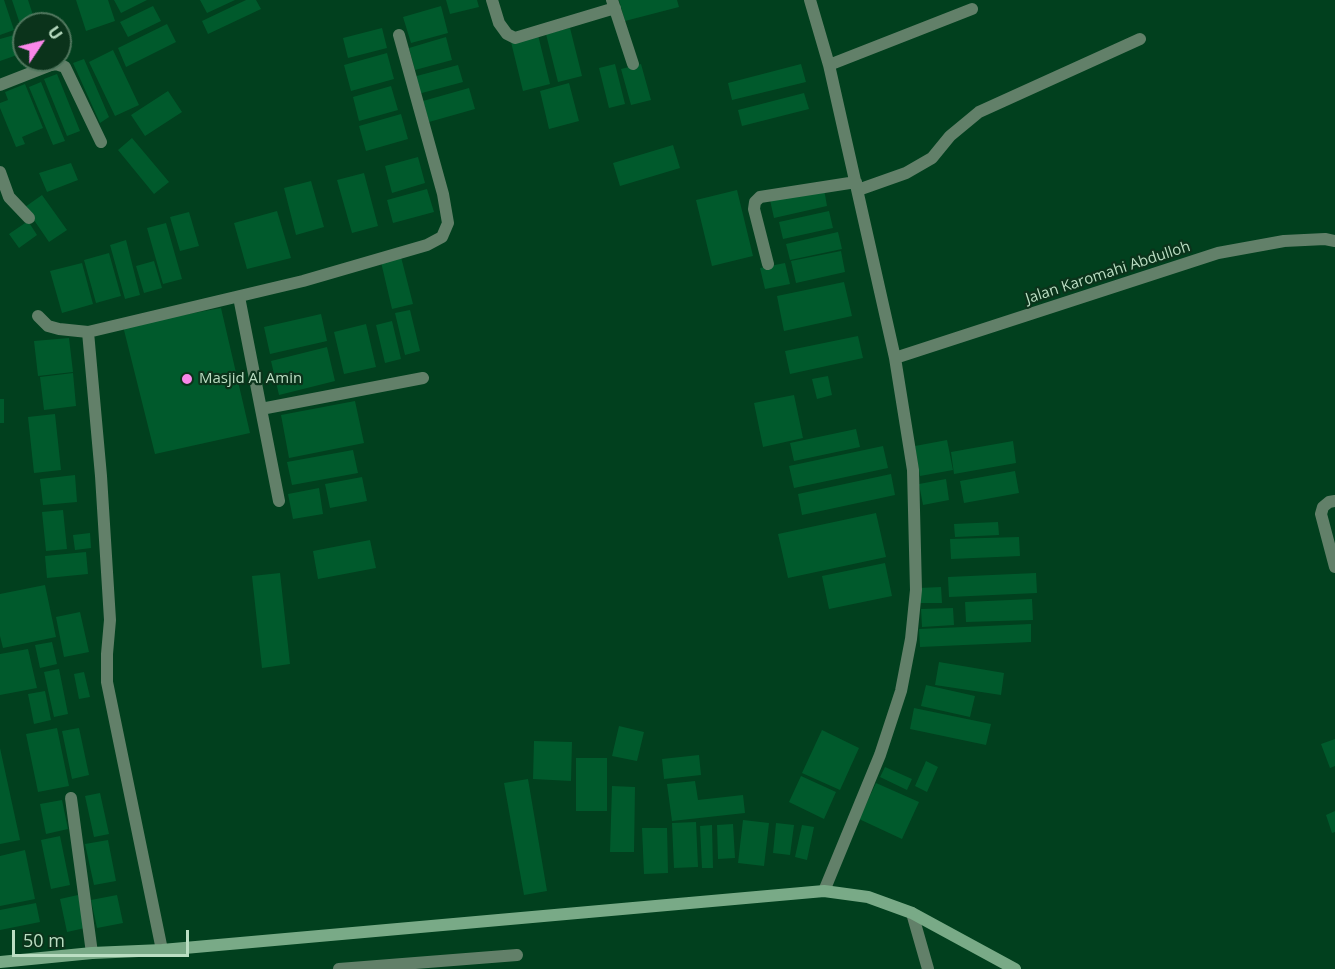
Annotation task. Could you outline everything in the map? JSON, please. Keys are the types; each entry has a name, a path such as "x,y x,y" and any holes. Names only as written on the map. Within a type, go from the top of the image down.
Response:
{"street":[{"path":"492,0 499,23 507,34 515,38 613,4 633,64"},
{"path":"810,0 829,65 895,358 914,470 916,590 911,639 901,691 880,755 824,891"},
{"path":"829,65 972,9"},
{"path":"38,316 48,326 59,330 88,332 239,297 428,245 442,237 448,223 443,194 399,35"},
{"path":"768,264 754,209 760,196 857,186 906,173 932,158 950,136 979,112 1140,39"},
{"path":"0,85 51,65 65,67 100,142"},
{"path":"0,172 9,197 29,218"},
{"name":"Jalan Karomahi Abdulloh","path":"895,358 1218,253 1284,241 1325,238 1335,241"},
{"path":"239,297 279,501"},
{"path":"88,332 101,477 110,620 106,654 107,682 162,950"},
{"path":"261,409 423,378"},
{"path":"1335,501 1323,507 1321,514 1335,567"},
{"path":"71,798 92,953"},
{"path":"0,962 92,953 162,950 824,891 868,897 912,913 1015,969"},
{"path":"912,913 927,969"},
{"path":"339,969 517,954"}],"building":[{"path":"0,0 4,0 12,31 0,35"},
{"path":"12,0 28,0 32,12 16,12"},
{"path":"76,0 108,0 115,21 86,31"},
{"path":"114,0 147,0 121,13"},
{"path":"200,0 235,0 207,13"},
{"path":"246,0 256,0 261,9 208,34 202,21"},
{"path":"446,0 477,0 479,7 450,14"},
{"path":"619,0 677,0 679,7 625,21"},
{"path":"153,6 161,21 128,37 120,22"},
{"path":"441,6 448,33 411,43 403,17"},
{"path":"167,24 176,42 126,67 118,48"},
{"path":"382,28 387,48 348,58 343,38"},
{"path":"570,28 582,76 558,82 546,34"},
{"path":"538,35 550,84 523,91 511,42"},
{"path":"12,36 12,57 0,61 0,39"},
{"path":"446,37 452,60 415,70 409,48"},
{"path":"113,50 139,105 115,116 89,62"},
{"path":"387,53 394,79 351,91 344,65"},
{"path":"84,59 109,117 100,123 73,63"},
{"path":"615,64 625,104 609,108 599,68"},
{"path":"641,64 651,100 631,105 621,69"},
{"path":"801,64 806,82 732,100 728,83"},
{"path":"458,65 463,82 418,94 413,77"},
{"path":"57,74 80,131 67,136 44,79"},
{"path":"41,82 65,141 53,145 29,87"},
{"path":"569,83 579,121 549,129 540,91"},
{"path":"25,84 43,128 22,137 25,144 16,147 0,103 8,100 5,92"},
{"path":"391,86 398,110 359,121 353,97"},
{"path":"469,88 475,109 429,122 423,101"},
{"path":"168,91 182,112 145,136 131,115"},
{"path":"804,93 809,109 742,126 738,110"},
{"path":"401,114 408,139 366,151 359,126"},
{"path":"132,138 169,182 154,194 118,150"},
{"path":"673,145 680,168 620,186 613,163"},
{"path":"418,157 425,183 392,193 385,166"},
{"path":"71,163 78,180 47,192 39,173"},
{"path":"364,173 378,226 352,233 337,180"},
{"path":"311,181 324,227 296,235 284,188"},
{"path":"427,189 434,212 393,223 387,200"},
{"path":"824,189 827,206 774,218 770,200"},
{"path":"737,190 753,256 712,266 696,200"},
{"path":"42,195 67,230 49,242 25,207"},
{"path":"277,211 291,258 247,269 234,223"},
{"path":"829,211 833,228 783,239 779,222"},
{"path":"189,212 199,246 180,251 170,217"},
{"path":"28,221 37,235 19,248 9,234"},
{"path":"166,223 182,279 163,284 147,228"},
{"path":"838,232 842,249 790,260 786,244"},
{"path":"126,240 140,295 125,299 110,245"},
{"path":"841,251 845,272 796,283 791,261"},
{"path":"109,253 121,296 96,303 84,260"},
{"path":"401,257 413,304 392,309 381,262"},
{"path":"154,261 162,288 144,293 136,266"},
{"path":"82,263 93,304 62,313 50,271"},
{"path":"785,263 790,284 765,289 760,268"},
{"path":"844,282 852,316 784,331 777,296"},
{"name":"Masjid Al Amin","path":"221,308 250,433 155,454 123,326"},
{"path":"410,310 420,351 405,355 395,313"},
{"path":"321,314 327,341 270,354 264,327"},
{"path":"392,321 401,359 385,363 376,325"},
{"path":"366,324 376,367 344,374 334,332"},
{"path":"858,336 863,358 790,374 785,351"},
{"path":"69,338 73,372 38,376 34,341"},
{"path":"327,347 335,381 279,395 271,361"},
{"path":"73,373 76,406 44,410 40,377"},
{"path":"828,376 832,395 817,399 812,379"},
{"path":"794,395 803,438 763,447 754,403"},
{"path":"0,399 4,399 4,423 0,423"},
{"path":"355,401 364,443 289,458 281,415"},
{"path":"55,414 61,470 34,473 28,417"},
{"path":"856,429 860,447 794,461 790,443"},
{"path":"947,440 953,470 920,476 915,446"},
{"path":"1013,441 1016,463 954,474 951,452"},
{"path":"883,446 888,468 794,488 789,466"},
{"path":"353,450 358,473 292,485 287,462"},
{"path":"1015,471 1019,493 964,503 960,481"},
{"path":"891,474 895,495 802,515 798,494"},
{"path":"75,475 77,502 43,505 40,479"},
{"path":"362,477 367,501 330,508 325,484"},
{"path":"946,479 949,500 923,505 919,484"},
{"path":"319,488 323,514 293,519 288,494"},
{"path":"63,510 67,549 46,551 42,512"},
{"path":"876,513 886,557 788,578 778,534"},
{"path":"998,522 999,535 955,537 954,524"},
{"path":"90,533 91,548 75,550 73,535"},
{"path":"1019,537 1020,556 951,559 950,539"},
{"path":"370,540 376,568 318,579 313,551"},
{"path":"86,552 88,574 47,578 45,556"},
{"path":"885,563 892,596 829,609 822,576"},
{"path":"280,573 290,664 262,668 252,576"},
{"path":"1036,573 1037,593 949,597 948,577"},
{"path":"45,585 56,637 3,648 0,636 0,594"},
{"path":"941,587 942,603 920,603 919,588"},
{"path":"1032,599 1033,620 966,622 965,602"},
{"path":"953,608 954,625 922,627 921,609"},
{"path":"80,612 89,652 64,657 56,617"},
{"path":"1031,624 1031,642 920,647 919,629"},
{"path":"52,642 57,664 40,668 35,645"},
{"path":"28,649 37,688 0,695 0,654"},
{"path":"939,662 1004,673 1001,695 935,685"},
{"path":"59,669 68,714 54,717 44,672"},
{"path":"84,672 90,697 79,699 74,674"},
{"path":"926,685 975,696 970,717 921,706"},
{"path":"45,691 51,720 34,724 28,694"},
{"path":"914,708 991,724 986,745 910,729"},
{"path":"619,726 644,732 637,761 612,756"},
{"path":"57,728 69,786 38,792 26,734"},
{"path":"79,728 89,775 72,779 62,731"},
{"path":"822,730 859,748 840,790 802,773"},
{"path":"1335,739 1335,766 1330,768 1321,744"},
{"path":"534,741 572,742 571,781 533,779"},
{"path":"0,748 20,840 0,844"},
{"path":"699,755 701,775 664,779 662,759"},
{"path":"576,758 607,758 607,811 576,811"},
{"path":"926,761 938,767 927,792 915,786"},
{"path":"885,767 912,779 907,790 880,777"},
{"path":"801,776 836,792 824,819 789,802"},
{"path":"528,779 547,891 524,895 504,783"},
{"path":"695,781 698,800 743,795 745,813 672,821 667,784"},
{"path":"876,783 919,802 902,839 859,819"},
{"path":"612,786 635,787 634,852 610,852"},
{"path":"100,793 109,834 94,837 85,796"},
{"path":"62,800 68,829 46,834 40,804"},
{"path":"1335,811 1335,832 1332,833 1326,815"},
{"path":"743,820 769,823 764,866 738,863"},
{"path":"696,822 698,867 674,868 672,823"},
{"path":"776,823 794,825 790,855 773,853"},
{"path":"733,824 735,858 718,859 717,825"},
{"path":"712,825 713,868 702,868 700,826"},
{"path":"802,825 814,827 807,860 795,857"},
{"path":"642,828 667,828 668,873 644,874"},
{"path":"60,836 70,885 51,889 41,840"},
{"path":"108,840 116,881 94,885 85,844"},
{"path":"25,850 35,899 0,906 0,856"},
{"path":"78,895 85,928 67,932 60,899"},
{"path":"117,895 123,923 97,928 91,900"},
{"path":"36,903 40,922 0,930 0,910"}],"place":[{"name":"Masjid Al Amin","path":"187,379"}]}
